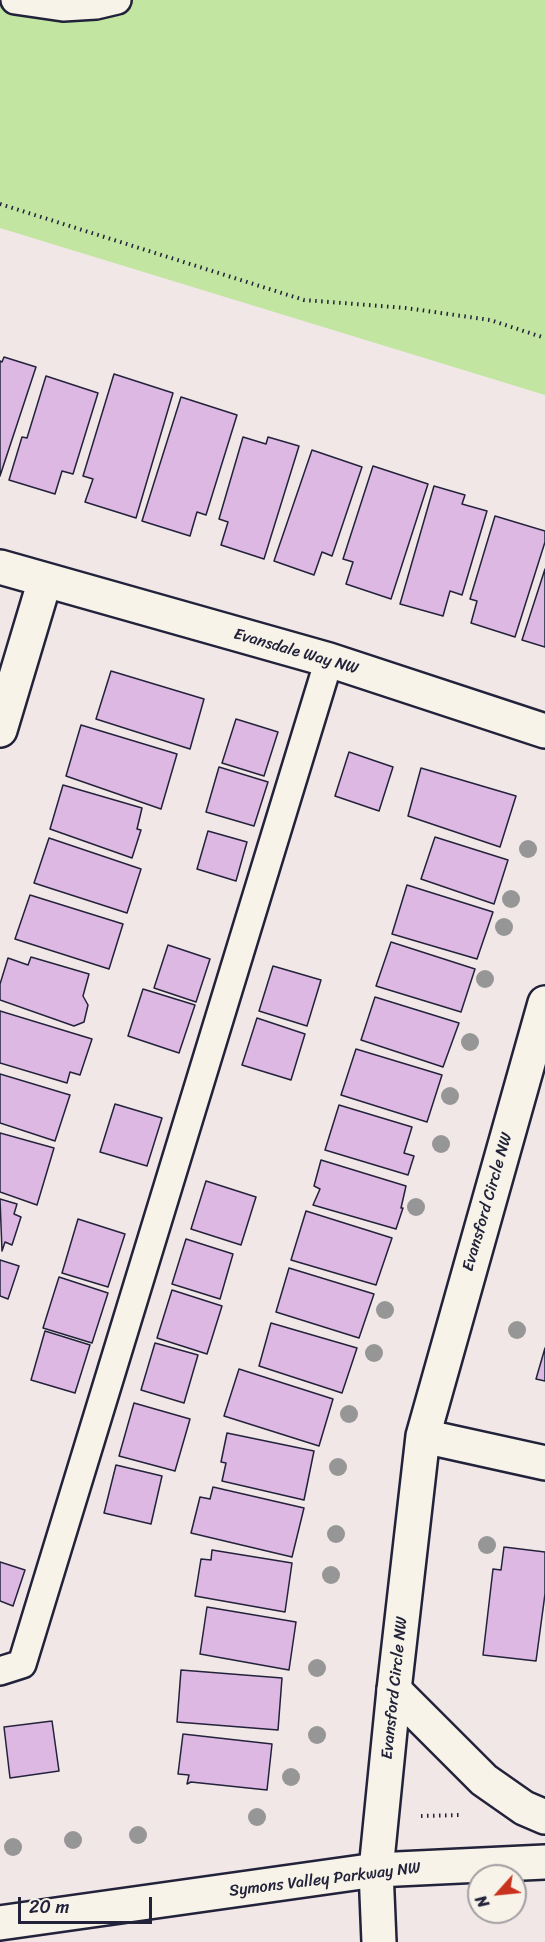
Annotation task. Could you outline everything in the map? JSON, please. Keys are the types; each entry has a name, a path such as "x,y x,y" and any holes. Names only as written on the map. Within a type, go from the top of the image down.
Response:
{"street":[{"name":"Evansdale Way NW","path":"0,567 329,660 545,731"},
{"path":"0,730 45,580"},
{"name":"Evansford Circle NW","path":"379,1942 376,1870 423,1436 545,1003"},
{"path":"423,1436 545,1463"},
{"path":"394,1690 484,1780 524,1808 545,1817"},
{"name":"Symons Valley Parkway NW","path":"0,1923 376,1870 545,1862"}],"lane":[{"path":"15,0 63,7 117,0"},
{"path":"0,1671 22,1664 329,660"}],"path":[{"path":"0,204 304,300 406,308 490,320 545,338"},
{"path":"420,1816 445,1816"}],"green space":[{"path":"0,0 545,0 545,395 0,228"}],"building":[{"path":"4,357 36,367 0,476 0,361 2,362"},
{"path":"114,374 173,393 136,518 85,502 93,479 83,476"},
{"path":"46,376 98,393 73,474 62,471 55,494 9,480 22,437 27,438"},
{"path":"181,397 237,415 206,515 197,512 190,536 142,521"},
{"path":"243,437 266,444 268,437 299,446 264,559 221,545 228,522 219,519"},
{"path":"312,450 362,467 332,556 322,552 314,575 274,561"},
{"path":"373,466 428,484 391,599 346,584 353,562 343,559"},
{"path":"434,486 465,495 462,504 487,511 462,595 450,591 443,616 400,604"},
{"path":"495,516 545,531 545,542 515,637 471,623 477,601 470,599"},
{"path":"545,569 545,647 522,640"},
{"path":"111,671 204,699 190,749 96,719"},
{"path":"236,719 278,732 264,776 222,763"},
{"path":"81,725 177,754 161,809 66,776"},
{"path":"349,752 393,767 379,811 335,796"},
{"path":"219,767 268,782 254,826 206,812"},
{"path":"421,768 516,796 500,847 408,816"},
{"path":"63,785 142,808 137,829 141,830 132,858 50,829"},
{"path":"208,831 247,842 236,881 197,869"},
{"path":"435,837 508,860 494,904 421,879"},
{"path":"49,838 141,869 127,913 34,883"},
{"path":"407,885 493,912 477,959 392,934"},
{"path":"30,895 123,924 109,969 15,939"},
{"path":"391,942 475,969 461,1012 376,986"},
{"path":"168,945 210,959 196,1002 154,988"},
{"path":"31,957 89,974 83,996 88,1005 84,1022 74,1026 0,1000 0,984 8,958 28,965"},
{"path":"273,966 321,980 307,1026 259,1011"},
{"path":"143,989 195,1005 179,1053 128,1036"},
{"path":"375,997 459,1023 443,1067 361,1040"},
{"path":"0,1011 92,1039 80,1075 70,1072 67,1083 0,1063"},
{"path":"257,1018 305,1034 291,1080 242,1065"},
{"path":"356,1049 442,1075 427,1122 341,1095"},
{"path":"0,1074 70,1095 55,1141 0,1123"},
{"path":"115,1104 162,1118 147,1166 100,1152"},
{"path":"339,1105 412,1127 404,1153 414,1156 408,1175 325,1150"},
{"path":"0,1133 54,1148 37,1205 0,1192"},
{"path":"321,1160 406,1186 401,1208 403,1208 396,1229 313,1205 320,1189 314,1186"},
{"path":"206,1181 256,1197 241,1245 191,1229"},
{"path":"0,1199 17,1204 14,1214 21,1217 12,1245 5,1242 2,1251"},
{"path":"306,1211 392,1238 376,1285 291,1260"},
{"path":"78,1219 125,1234 108,1287 62,1273"},
{"path":"186,1239 233,1254 220,1299 172,1284"},
{"path":"0,1260 19,1266 8,1299 0,1296"},
{"path":"289,1268 374,1294 359,1338 276,1312"},
{"path":"59,1277 108,1293 92,1343 43,1328"},
{"path":"172,1290 222,1306 207,1354 157,1338"},
{"path":"271,1323 357,1348 342,1393 259,1366"},
{"path":"45,1331 90,1345 75,1393 31,1380"},
{"path":"155,1343 198,1355 184,1403 141,1390"},
{"path":"545,1348 545,1381 536,1379"},
{"path":"239,1369 333,1399 319,1446 224,1416"},
{"path":"134,1403 190,1419 175,1471 119,1456"},
{"path":"227,1433 314,1451 304,1500 222,1481 226,1463 221,1462"},
{"path":"116,1465 162,1476 151,1524 104,1513"},
{"path":"213,1487 304,1508 292,1557 191,1533 200,1497 210,1499"},
{"path":"504,1547 545,1552 545,1594 536,1661 483,1655 493,1569 501,1570"},
{"path":"212,1550 292,1563 285,1612 195,1596 201,1559 211,1560"},
{"path":"0,1562 25,1570 13,1606 0,1601"},
{"path":"207,1607 296,1622 289,1670 200,1654"},
{"path":"181,1670 282,1678 278,1730 177,1722"},
{"path":"52,1721 59,1771 10,1778 4,1727"},
{"path":"183,1734 272,1744 267,1790 191,1782 187,1784 189,1775 178,1774"}]}
